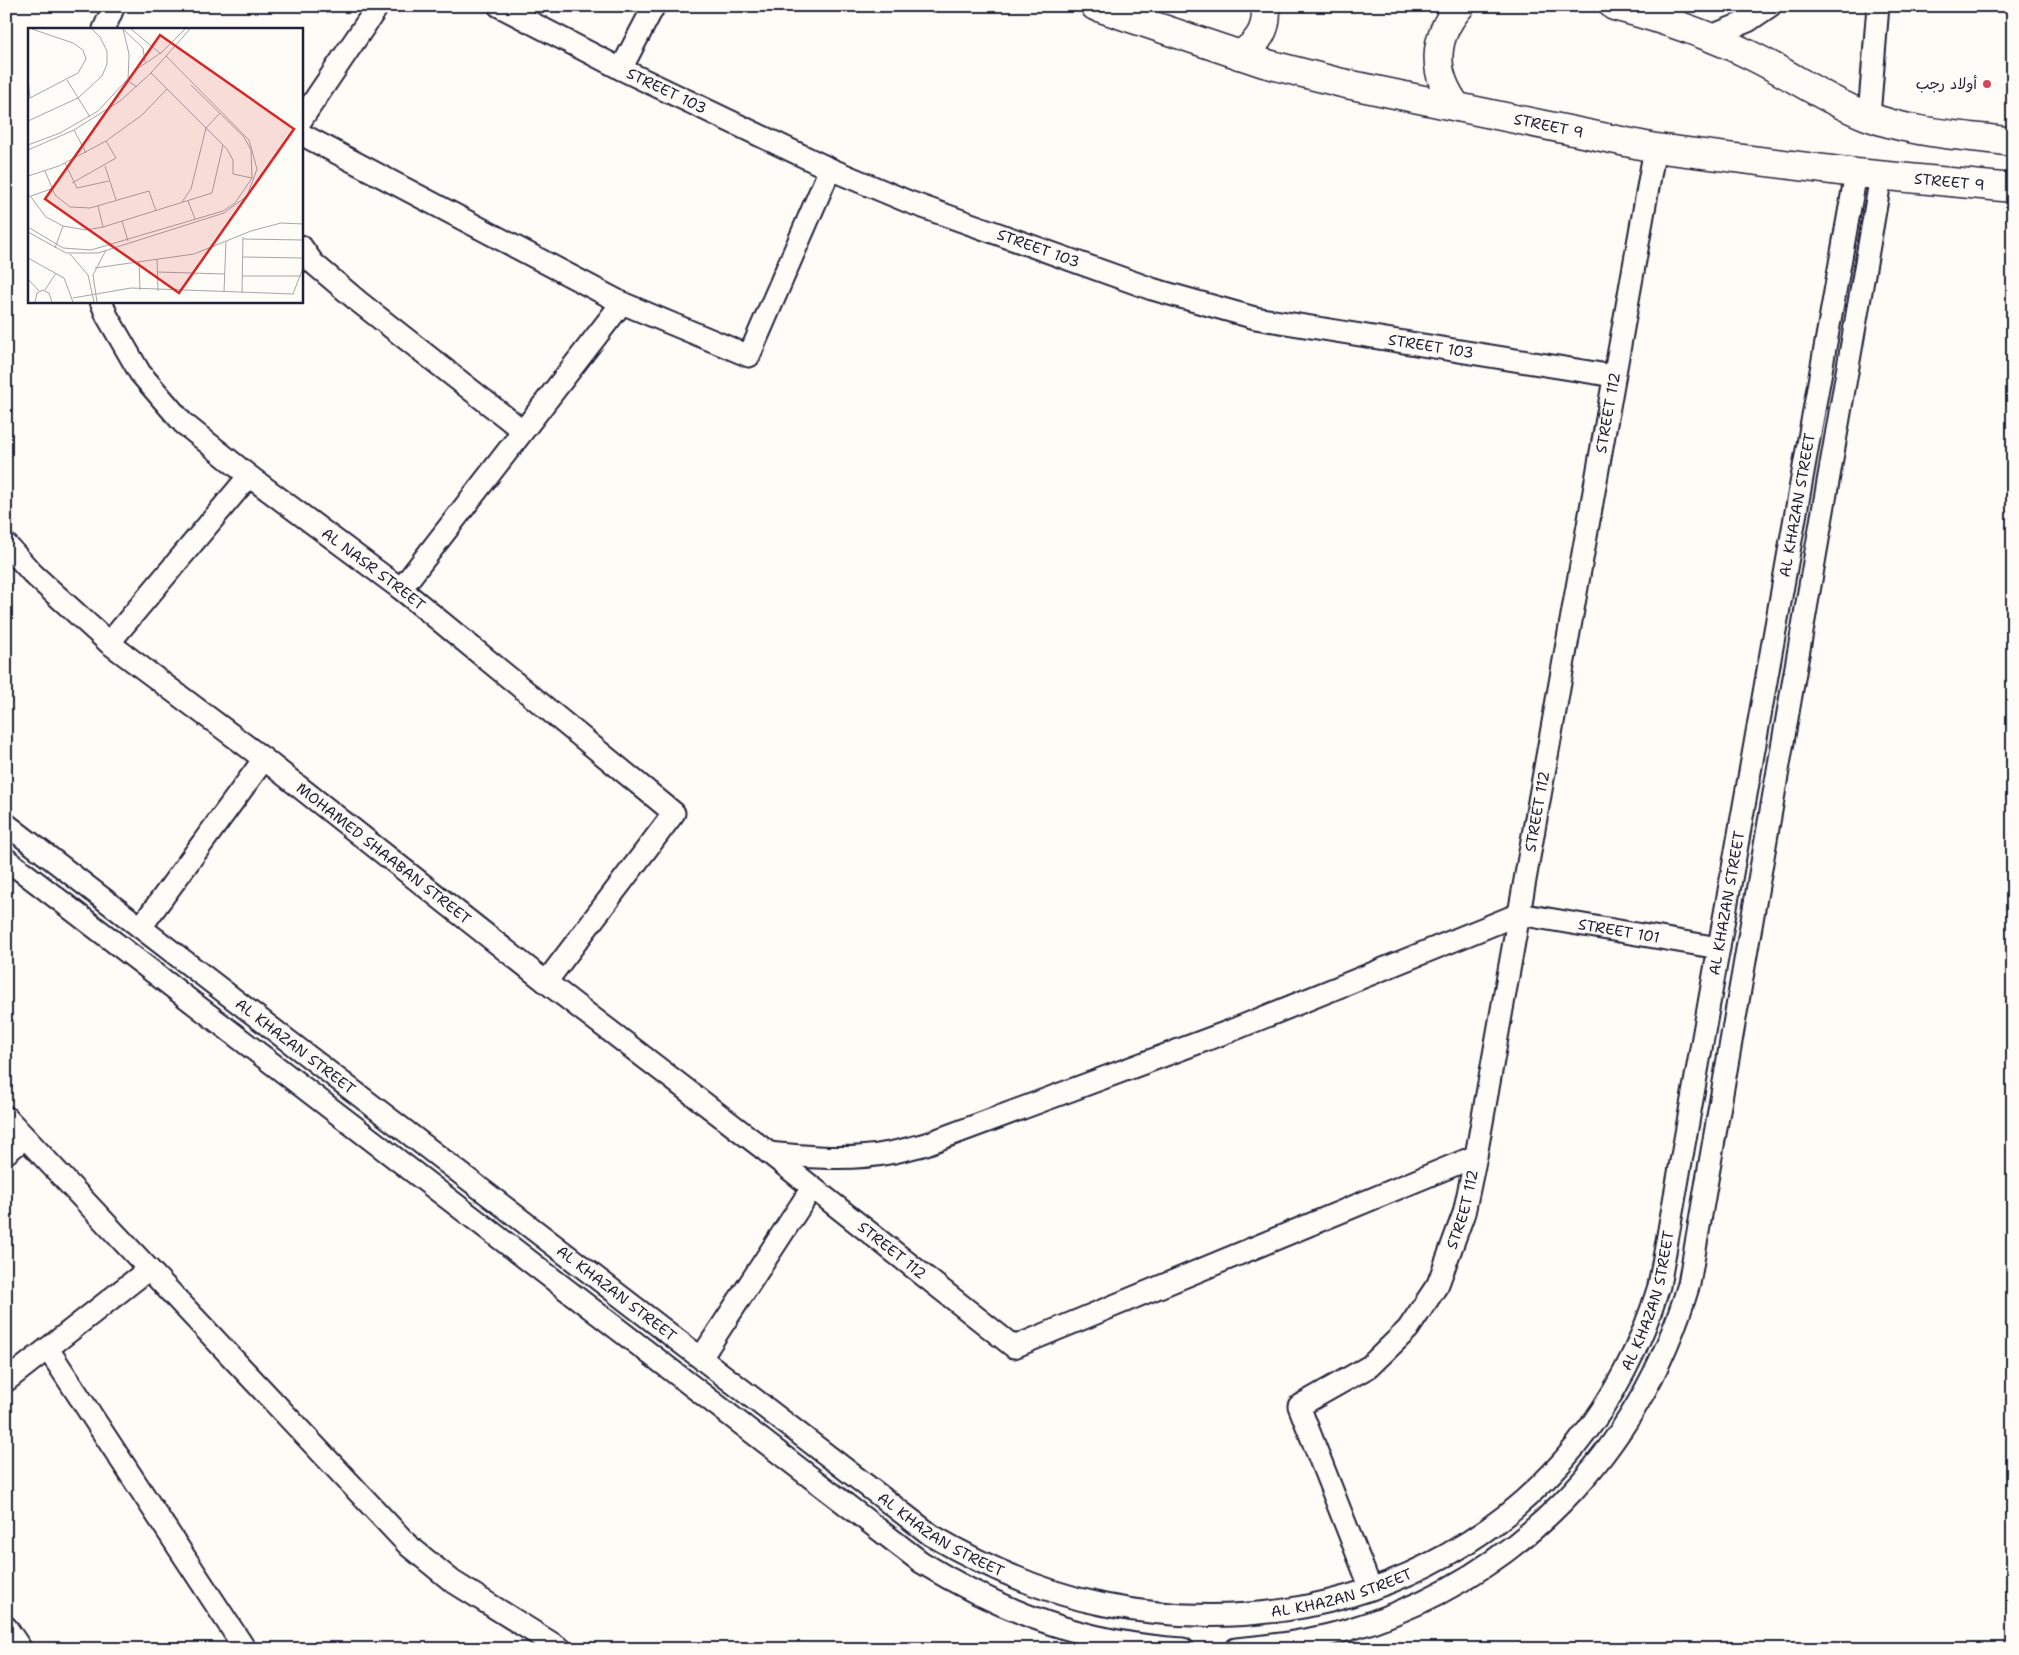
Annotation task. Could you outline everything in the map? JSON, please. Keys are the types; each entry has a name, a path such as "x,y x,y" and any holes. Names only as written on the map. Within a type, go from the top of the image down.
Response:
{"main road":[{"name":"STREET 9","path":"1095,6 1239,55 1342,83 1655,148 1868,175 2013,188"},
{"path":"1239,55 1247,51 1260,37 1265,20 1265,6"},
{"path":"1458,108 1444,87 1440,75 1439,56 1441,38 1460,6"},
{"path":"1614,6 1709,37 1755,58 1838,104 1869,116 1916,130 2013,142"}],"street":[{"path":"104,28 114,6"},
{"path":"302,119 378,6"},
{"name":"STREET 103","path":"499,6 621,69 830,169 909,202 1152,290 1255,318 1614,376"},
{"path":"621,69 654,6"},
{"path":"1709,37 1748,21 1770,6"},
{"path":"1869,116 1878,6"},
{"path":"302,135 622,303 749,356 830,169"},
{"name":"STREET 112","path":"1371,1589 1299,1406 1370,1366 1408,1329 1438,1284 1464,1212 1476,1156 1655,148"},
{"name":"AL KHAZAN STREET","path":"6,824 931,1535 998,1571 1032,1585 1105,1605 1179,1615 1217,1616 1283,1610 1316,1604 1371,1589 1408,1575 1436,1561 1477,1537 1514,1510 1558,1468 1596,1421 1627,1370 1643,1335 1659,1286 1741,821 1868,175"},
{"name":"AL KHAZAN STREET","path":"1236,1649 1280,1644 1343,1631 1409,1607 1471,1575 1526,1535 1576,1489 1613,1444 1636,1409 1667,1348 1689,1284 1768,826 1868,175"},
{"path":"302,247 313,263 359,302 522,430"},
{"name":"AL NASR STREET","path":"102,302 107,316 140,373 183,423 249,476 401,590 674,813 546,982"},
{"path":"401,590 522,430 622,303"},
{"path":"109,643 249,476"},
{"name":"MOHAMED SHAABAN STREET","path":"6,544 33,574 109,643 264,759 546,982 768,1153"},
{"path":"140,927 264,759"},
{"path":"1741,821 1768,826"},
{"name":"AL KHAZAN STREET","path":"6,859 921,1562 952,1581 993,1602 1052,1625 1122,1642 1183,1649"},
{"path":"768,1153 806,1157 844,1157 887,1154 926,1144 1230,1031 1518,914"},
{"name":"STREET 101","path":"1518,914 1719,948"},
{"path":"6,1117 409,1546 452,1581 561,1649"},
{"path":"6,1153 25,1138"},
{"name":"STREET 112","path":"768,1153 1014,1347 1476,1156"},
{"path":"465,1211 479,1187"},
{"path":"701,1358 812,1188"},
{"path":"6,1381 149,1269"},
{"path":"48,1349 245,1649"},
{"path":"6,1627 21,1649"}],"place":[{"name":"أولاد رجب","path":"1987,84"}]}
